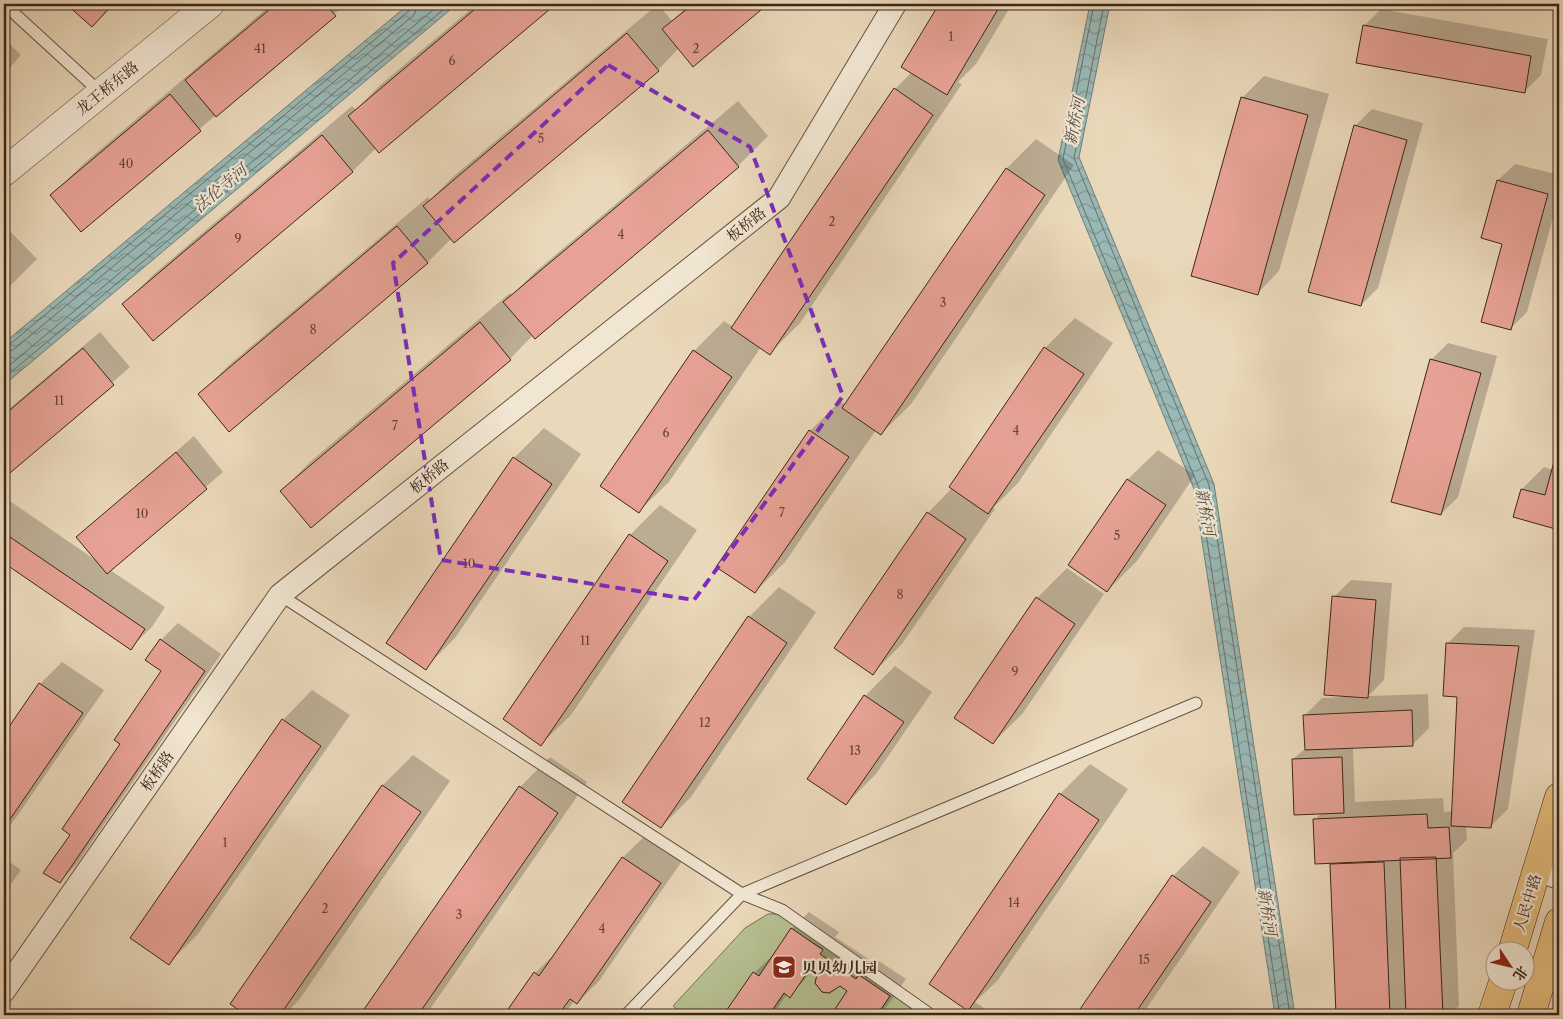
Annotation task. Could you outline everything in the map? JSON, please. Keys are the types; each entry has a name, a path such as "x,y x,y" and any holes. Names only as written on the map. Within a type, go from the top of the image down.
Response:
{"main road":[{"name":"人民中路","path":"1517,942 1548,874 1559,797"},
{"path":"1531,1015 1559,922"},
{"path":"1492,1015 1500,992"}],"street":[{"name":"龙王桥东路","path":"4,172 210,4"},
{"name":"板桥路","path":"4,991 280,596 779,198 895,4"}],"lane":[{"path":"4,4 101,93"},
{"path":"280,596 742,894 782,910 931,1015"},
{"path":"626,1015 742,894 1196,702"}],"highlighted area":[{"path":"608,65 750,147 843,396 694,600 441,560 393,263"}],"green space":[{"path":"768,914 785,914 919,1011 917,1015 877,1015 890,996 859,975 856,979 820,954 823,949 791,929 759,976 726,1015 685,1015 673,1006 745,928"},
{"path":"811,967 818,971 815,983 822,992 830,993 840,986 847,991 831,1015 769,1015 784,993 790,997"}],"water":[{"name":"法伦寺河","path":"409,4 457,4 4,385 4,343"},
{"name":"新桥河","path":"1090,4 1110,4 1079,157 1214,484 1295,1015 1275,1015 1194,489 1058,160"}],"building":[{"path":"66,4 113,4 92,27"},
{"path":"276,4 325,4 336,16 216,117 185,80"},
{"path":"481,4 556,4 379,153 348,116"},
{"path":"693,4 768,4 693,67 662,29"},
{"path":"939,4 1001,4 947,95 901,67"},
{"path":"1363,25 1531,56 1525,93 1356,63"},
{"path":"627,33 659,71 454,243 423,206"},
{"path":"894,88 933,115 770,355 731,328"},
{"path":"170,94 201,131 81,232 50,195"},
{"path":"1241,97 1308,115 1258,295 1191,276"},
{"path":"1354,125 1407,140 1361,306 1308,292"},
{"path":"708,130 739,167 535,339 503,302"},
{"path":"322,135 353,172 153,341 122,304"},
{"path":"1006,168 1045,195 881,435 842,408"},
{"path":"1497,180 1548,194 1511,330 1481,322 1502,244 1481,238"},
{"path":"397,226 428,263 229,432 198,394"},
{"path":"480,322 511,360 311,528 280,491"},
{"path":"1044,347 1084,374 988,514 949,487"},
{"path":"83,348 114,385 4,478 4,415"},
{"path":"693,350 732,377 639,513 600,486"},
{"path":"1430,359 1481,373 1441,515 1391,502"},
{"path":"809,430 849,457 755,593 716,567"},
{"path":"1559,443 1559,530 1513,517 1521,489 1545,495"},
{"path":"176,452 207,489 107,574 76,537"},
{"path":"513,457 552,484 426,670 386,643"},
{"path":"1127,479 1166,505 1107,592 1068,565"},
{"path":"927,512 966,539 873,675 834,648"},
{"path":"4,533 145,629 131,650 4,563"},
{"path":"629,534 668,561 541,746 503,719"},
{"path":"1332,596 1376,600 1368,698 1324,695"},
{"path":"1036,597 1075,624 993,744 954,718"},
{"path":"748,616 787,643 661,828 622,802"},
{"path":"160,639 205,671 60,883 43,873 70,835 62,829 120,744 114,740 161,671 145,660"},
{"path":"1446,643 1519,646 1491,828 1451,826 1457,697 1443,696"},
{"path":"39,683 83,713 4,828 4,734"},
{"path":"864,695 904,722 846,805 807,779"},
{"path":"1412,710 1413,746 1305,750 1303,715"},
{"path":"282,719 321,746 169,965 130,938"},
{"path":"1342,757 1344,813 1294,815 1292,759"},
{"path":"382,785 421,812 280,1015 246,1015 230,1004"},
{"path":"519,786 558,813 418,1015 360,1015"},
{"path":"1059,793 1099,820 968,1011 929,984"},
{"path":"1427,814 1428,828 1449,827 1451,858 1315,864 1313,819"},
{"path":"622,857 661,883 577,1004 570,999 558,1015 504,1015 534,972 539,976"},
{"path":"1436,857 1443,1015 1406,1015 1400,858"},
{"path":"1384,862 1390,1015 1336,1015 1330,864"},
{"path":"1172,875 1211,902 1134,1015 1076,1015"},
{"path":"791,928 823,950 820,954 856,979 859,975 890,996 877,1015 831,1015 847,991 840,986 829,993 822,992 815,983 818,971 811,967 790,998 784,993 769,1015 724,1014 753,972 759,976"}],"place":[{"name":"贝贝幼儿园","path":"784,967"}]}
